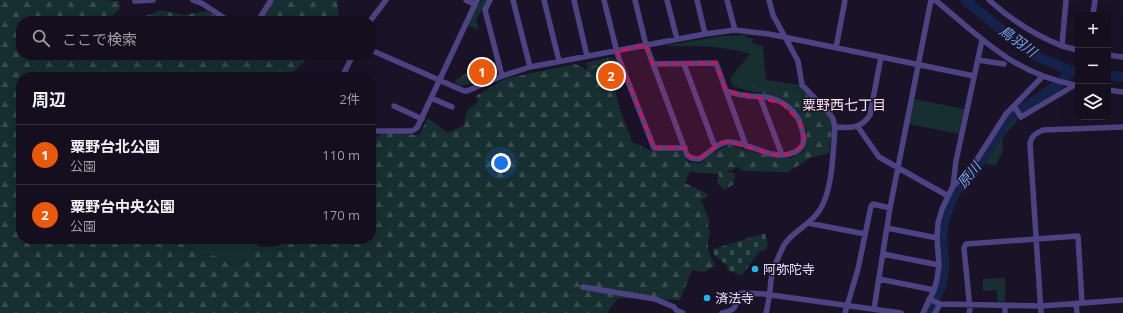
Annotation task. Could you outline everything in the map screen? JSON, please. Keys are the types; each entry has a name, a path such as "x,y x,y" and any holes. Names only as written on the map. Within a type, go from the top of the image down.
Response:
{"street":[{"path":"135,2 153,0"},
{"path":"193,0 203,4 221,16"},
{"path":"261,16 271,0"},
{"path":"374,16 386,0"},
{"path":"376,131 415,130 422,119 476,2 466,0"},
{"path":"490,0 485,10 502,76"},
{"path":"513,0 530,67"},
{"path":"544,0 559,61"},
{"path":"574,0 587,56"},
{"path":"604,0 616,51 654,148 684,148"},
{"path":"635,0 646,45 687,155 691,158 699,159 721,143 729,142 773,155 790,154 799,150 803,145 804,137 800,122 792,109 782,103 766,97 743,95 726,90"},
{"path":"667,0 677,39"},
{"path":"697,0 706,34"},
{"path":"727,0 735,30"},
{"path":"766,313 770,295 771,278 776,263 785,245 791,236 819,212 828,189 835,127 830,114 802,85 798,61 773,15 769,0"},
{"path":"836,48 845,0"},
{"path":"874,309 890,208 931,0"},
{"path":"935,0 962,21 982,40 1008,59 1042,77 1075,85"},
{"path":"989,0 1002,12 1041,38 1075,49"},
{"path":"1062,46 1066,0"},
{"path":"1093,12 1094,0"},
{"path":"376,52 460,91 467,91 502,76 530,67 677,39 735,30 769,34 974,76"},
{"path":"935,313 934,290 938,279 939,266 937,238 938,223 953,186 956,161 982,40"},
{"path":"1111,55 1123,57"},
{"path":"835,127 858,127 867,120 870,115 881,57"},
{"path":"344,72 350,60"},
{"path":"978,60 1004,64"},
{"path":"653,64 716,63 746,146"},
{"path":"684,64 715,147"},
{"path":"953,186 969,172 1002,120 1042,77"},
{"path":"1015,107 1021,117 1075,86"},
{"path":"1111,90 1123,92"},
{"path":"760,97 782,155"},
{"path":"431,98 452,107"},
{"path":"394,106 422,119"},
{"path":"858,127 876,154 948,196"},
{"path":"1041,313 1030,144 1031,139 1036,133 1043,130 1123,127"},
{"path":"845,313 858,269 871,206 873,204 890,208"},
{"path":"808,223 865,234"},
{"path":"887,228 937,238"},
{"path":"969,313 970,306 964,248 966,244 1078,236 1079,303 1077,313"},
{"path":"883,254 939,266"},
{"path":"879,279 934,290"},
{"path":"583,287 655,299 674,307 675,312 683,313"},
{"path":"722,313 732,311 735,308 739,294 744,293 770,295 901,313"},
{"path":"923,313 935,302 970,306 1041,306 1123,300"},
{"path":"1005,306 1005,313"}],"highlighted area":[{"path":"646,45 653,64 716,63 726,91 782,103 800,122 804,137 803,145 790,154 773,155 729,142 721,143 699,159 687,155 685,148 654,148 617,51"}],"green space":[{"path":"0,0 119,1 120,8 114,16 16,16 16,60 306,60 293,72 16,72 16,244 184,244 203,256 213,255 236,267 257,246 269,247 282,244 376,244 376,137 383,133 419,135 428,118 448,133 464,125 467,111 478,102 476,96 504,79 575,64 614,83 619,107 632,142 652,151 681,151 688,162 701,163 710,155 728,145 768,156 791,158 804,151 807,132 798,111 783,99 748,91 753,86 802,90 827,115 833,126 829,153 810,158 788,172 743,171 738,167 725,172 735,173 734,184 724,190 717,183 719,174 690,172 685,183 709,195 701,200 709,219 708,227 710,232 708,250 715,266 704,272 692,270 680,300 618,298 607,313 0,313"},
{"path":"274,0 337,0 339,16 263,16"},
{"path":"482,0 488,0 476,20 479,30 467,25 475,9"},
{"path":"161,10 184,15 207,11 215,16 146,16"},
{"path":"747,35 746,38 753,38 752,43 763,46 766,80 800,85 802,90 753,86 748,91 733,86 730,78 750,54 729,49 699,46 667,46 723,36"},
{"path":"611,57 616,60 625,84 622,85 617,82 614,83 588,70 586,63"},
{"path":"496,62 498,70 480,81 469,84 459,86 455,81 481,63"},
{"path":"914,99 964,109 959,134 909,124"},
{"path":"1014,116 1018,120 1002,138 1003,151 995,166 984,163 1006,127"},
{"path":"765,233 768,245 765,250 760,251 742,275 727,270 728,266 714,255 713,249"},
{"path":"184,244 259,244 236,267 213,255 203,256"},
{"path":"1005,278 1005,302 998,302 996,290 983,291 983,279"}],"waterway":[{"name":"鳥羽川","path":"965,0 1036,56 1075,72"},
{"name":"原川","path":"929,313 942,284 944,267 942,234 944,221 955,193 973,173 1008,118 1057,86 1071,71"},
{"name":"鳥羽川","path":"1111,75 1123,77"}],"place":[{"name":"粟野台北公園","path":"482,72"},
{"name":"粟野台中央公園","path":"611,76"},
{"name":"阿弥陀寺","path":"755,269"},
{"name":"済法寺","path":"707,298"}],"district":[{"name":"粟野西七丁目","path":"844,105"}]}
